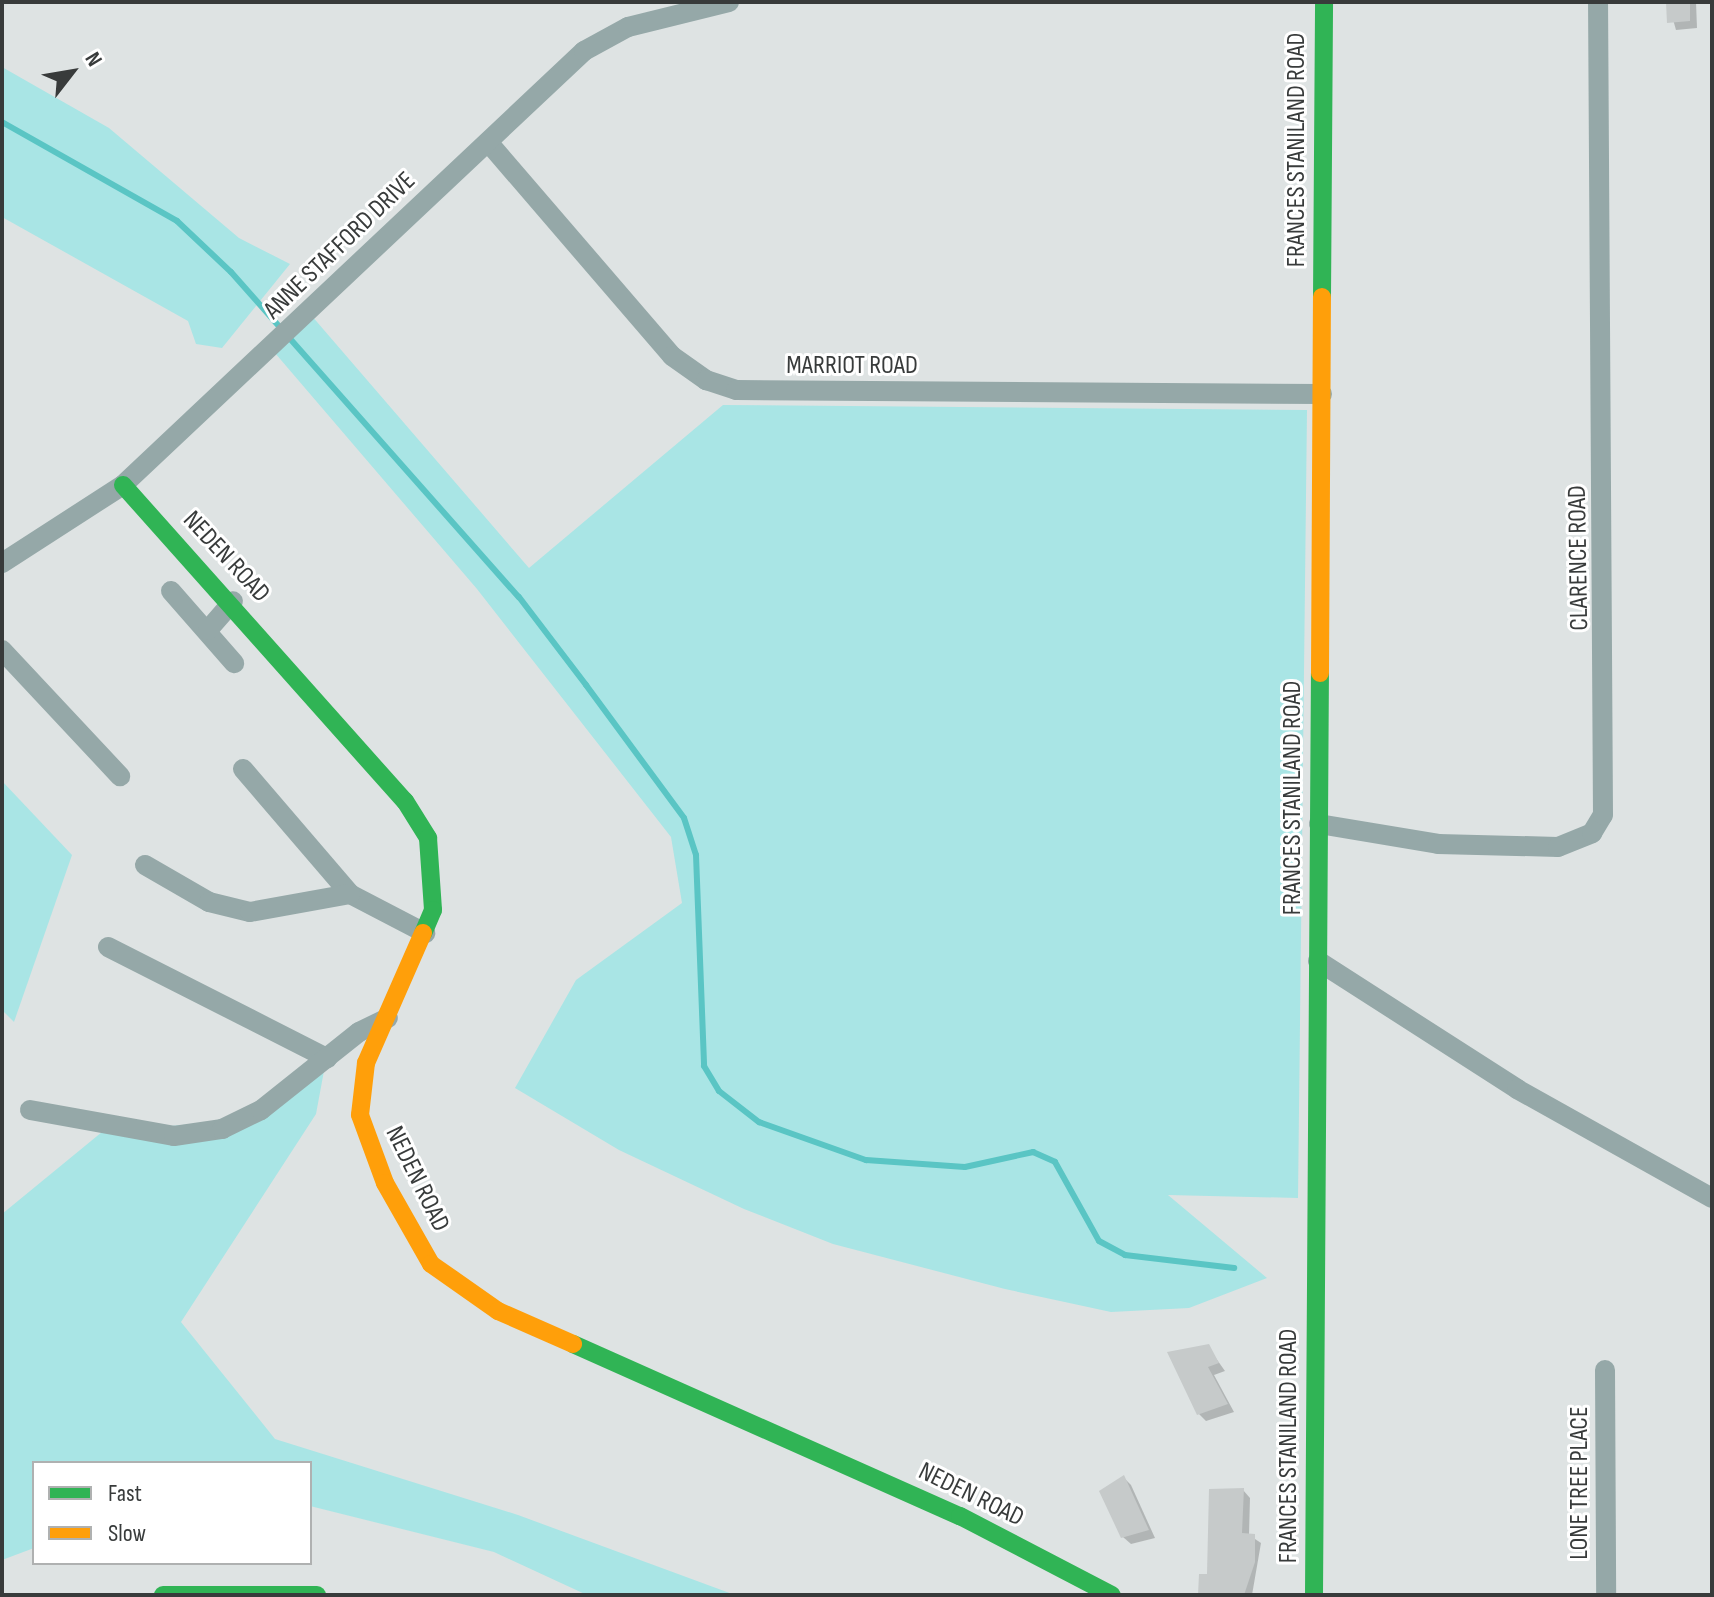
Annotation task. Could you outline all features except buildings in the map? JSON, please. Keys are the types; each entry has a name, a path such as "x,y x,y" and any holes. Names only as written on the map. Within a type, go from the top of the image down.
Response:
{"main road":[{"name":"FRANCES STANILAND ROAD","path":"1314,1595 1324,2"},
{"name":"NEDEN ROAD","path":"123,485 233,601 421,822 435,886 425,933 366,1063 360,1115 385,1183 444,1278 498,1311 960,1516 1112,1595"},
{"path":"163,1595 317,1595"}],"street":[{"name":"ANNE STAFFORD DRIVE","path":"2,563 123,485 270,349 302,314 602,40 729,2"},
{"name":"CLARENCE ROAD","path":"1319,824 1438,844 1558,847 1592,833 1603,815 1598,2"},
{"name":"MARRIOT ROAD","path":"488,142 672,356 706,380 736,390 1322,394"},
{"path":"171,591 234,663"},
{"path":"208,630 233,601"},
{"path":"2,650 120,776"},
{"path":"243,769 350,894 425,933"},
{"path":"145,865 209,902 250,912 350,894"},
{"path":"108,947 327,1058"},
{"path":"1318,961 1517,1089 1712,1198"},
{"path":"30,1110 195,1136 244,1121 327,1058 388,1018"},
{"name":"LONE TREE PLACE","path":"1605,1370 1606,1595"}],"shaded area":[{"path":"2,67 109,128 239,238 290,264 222,348 196,344 188,321 2,217"},
{"path":"311,315 529,568 723,405 1307,410 1298,1198 1168,1195 1267,1278 1189,1308 1111,1312 1005,1289 833,1244 744,1209 619,1150 515,1088 576,980 682,903 671,837 477,589 275,353"},
{"path":"2,781 72,855 14,1022 2,1010"},
{"path":"326,1060 316,1114 181,1322 275,1439 518,1515 735,1595 587,1595 494,1552 312,1506 312,1461 32,1461 32,1549 2,1560 2,1214 102,1132 228,1121"}],"waterway":[{"path":"2,122 177,221 231,272 519,597 586,685 684,818 696,855 704,1066 719,1091 759,1122 866,1160 965,1167 1033,1152 1055,1162 1099,1241 1125,1255 1234,1268"}],"traffic: fast":[{"path":"1322,297 1324,2"},
{"path":"123,485 405,801 428,838 433,910 423,933"},
{"path":"1314,1595 1320,673"},
{"path":"573,1344 960,1516 1112,1595"},
{"path":"163,1595 317,1595"}],"traffic: slow":[{"path":"1320,673 1322,297"},
{"path":"423,933 366,1063 360,1115 385,1183 431,1264 498,1311 573,1344"}]}
